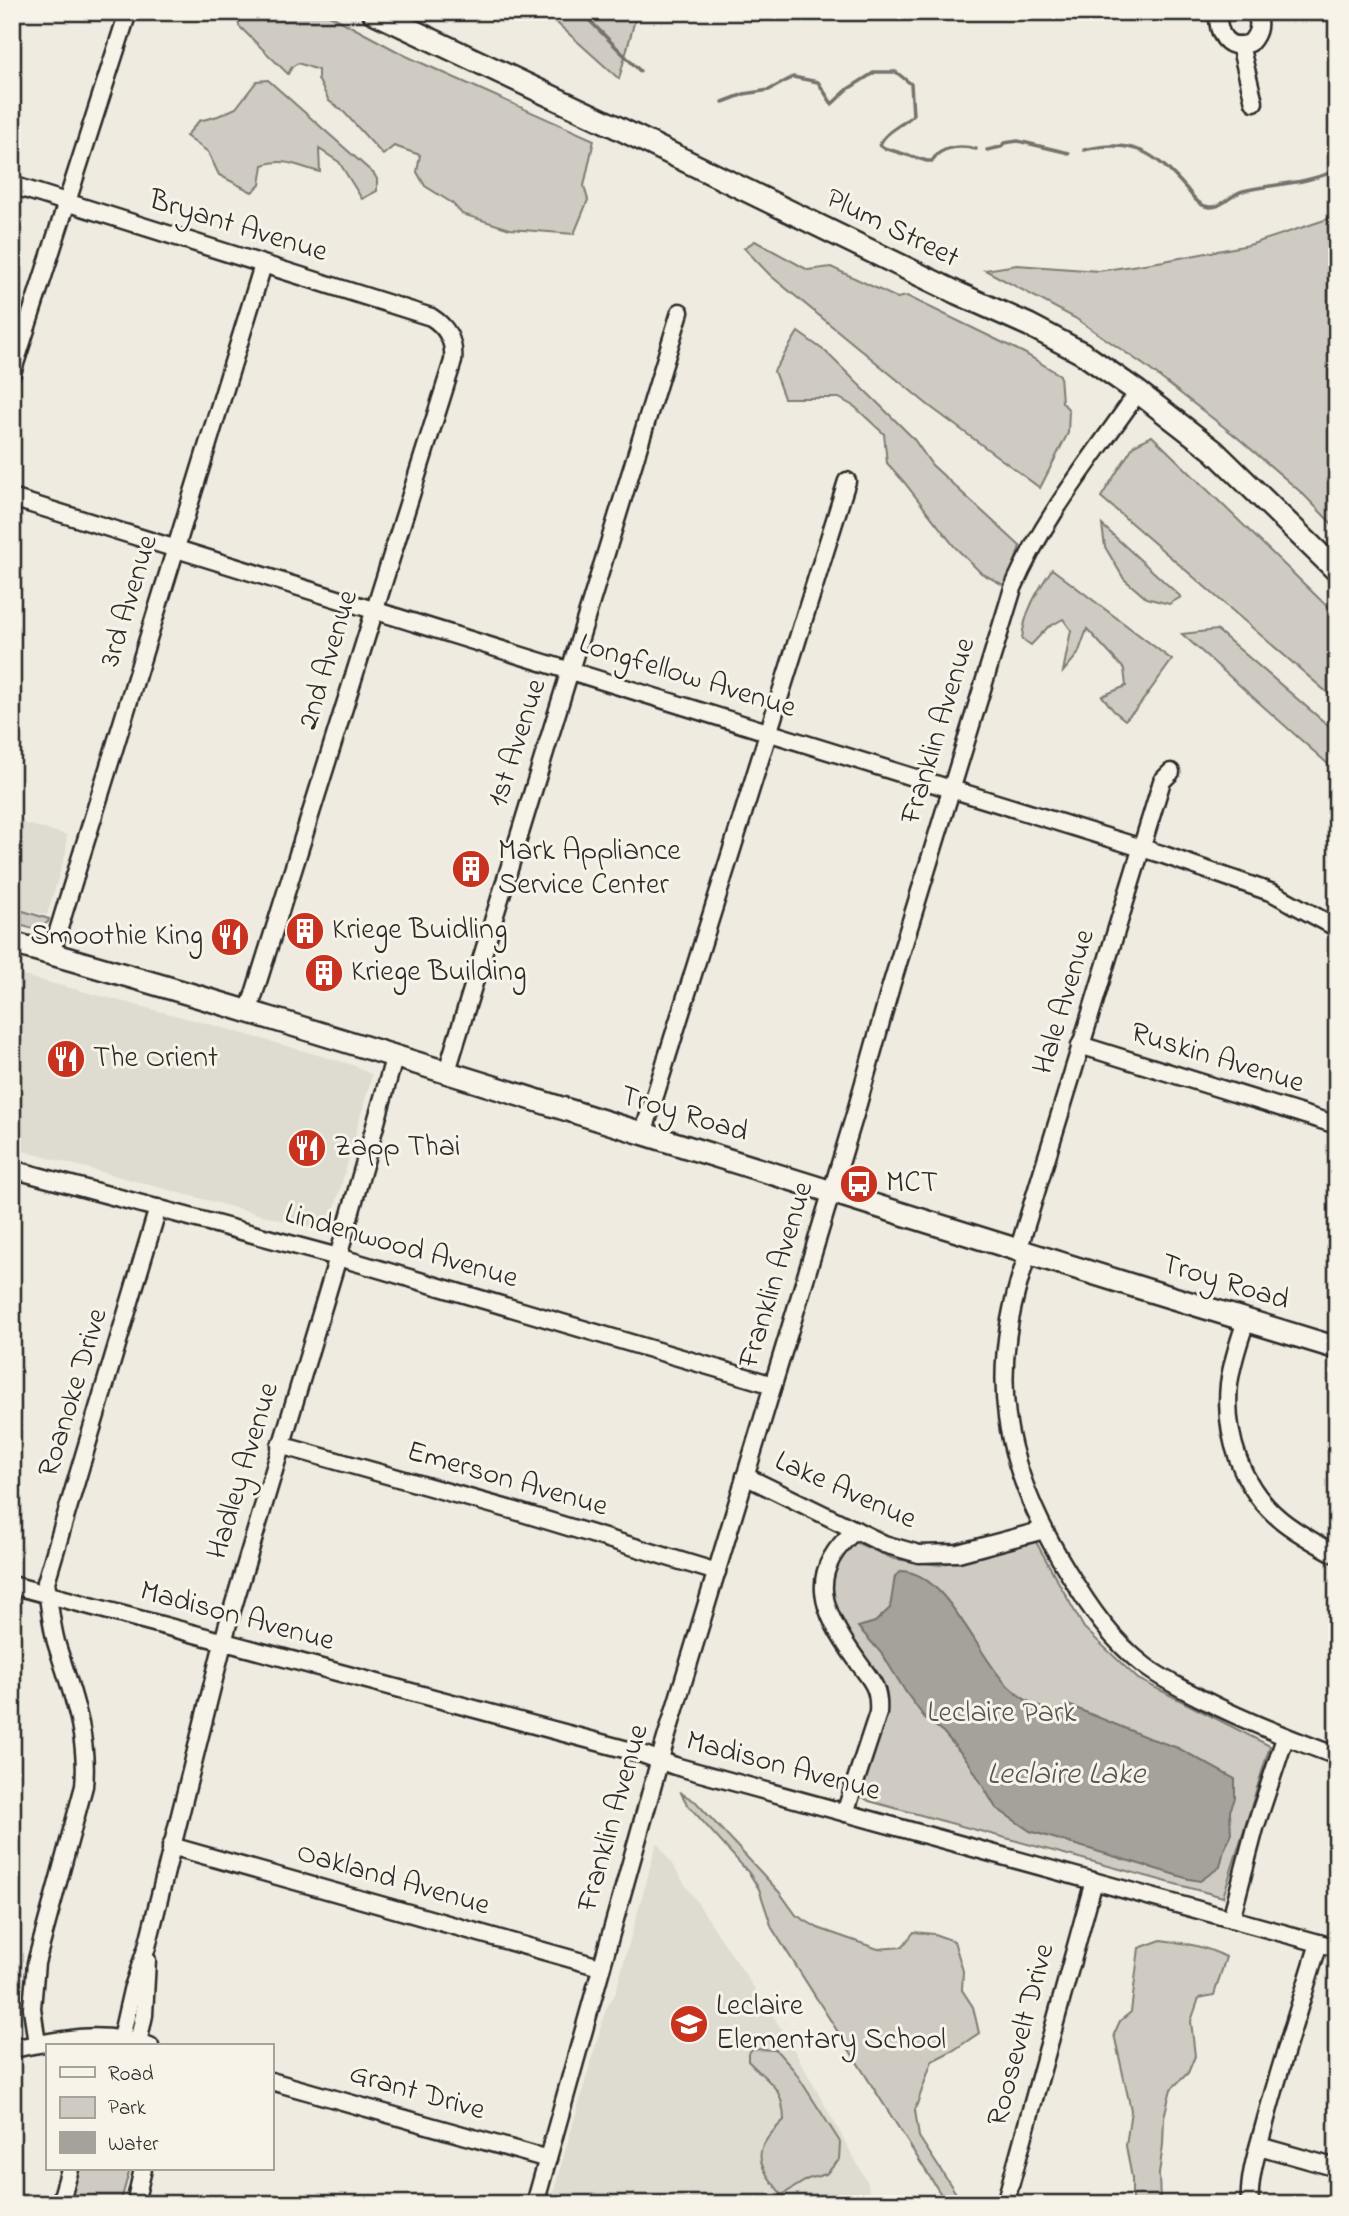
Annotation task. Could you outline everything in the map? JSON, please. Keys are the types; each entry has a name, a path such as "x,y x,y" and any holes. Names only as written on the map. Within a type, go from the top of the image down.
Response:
{"main road":[{"name":"Plum Street","path":"373,12 957,293 1029,325 1082,353 1214,451 1337,571"},
{"name":"Troy Road","path":"12,943 249,1010 1337,1348"}],"street":[{"path":"12,373 128,12"},
{"path":"1218,12 1218,26 1222,38 1227,43 1240,46 1252,40 1258,30 1255,12"},
{"path":"1240,46 1254,102"},
{"name":"Bryant Avenue","path":"12,185 431,317 444,327"},
{"name":"3rd Avenue","path":"51,954 263,265"},
{"name":"1st Avenue","path":"447,1071 680,312"},
{"name":"2nd Avenue","path":"249,1010 453,361 452,340 444,327"},
{"name":"Franklin Avenue","path":"535,2204 660,1762 832,1191 864,1075 1009,600 1024,561 1050,516 1138,392"},
{"path":"643,1134 846,481"},
{"name":"Longfellow Avenue","path":"12,498 1141,847 1273,893 1337,928"},
{"name":"Hale Avenue","path":"1171,772 1162,781 1141,847 1080,1045 1023,1252 1006,1335 1004,1404 1015,1457 1044,1530 1078,1589 1107,1630 1146,1667 1169,1681 1285,1738 1337,1756"},
{"name":"Ruskin Avenue","path":"1080,1045 1337,1125"},
{"name":"Hadley Avenue","path":"111,2040 147,1947 224,1642 280,1445 338,1258 394,1055"},
{"name":"Lindenwood Avenue","path":"12,1169 338,1258 773,1385"},
{"name":"Roanoke Drive","path":"37,2044 32,2008 36,1963 84,1786 86,1767 82,1722 56,1641 48,1595 48,1575 158,1208"},
{"path":"1246,1321 1229,1384 1230,1426 1241,1468 1263,1503 1280,1520 1337,1555"},
{"name":"Emerson Avenue","path":"280,1445 519,1512 717,1572"},
{"name":"Lake Avenue","path":"745,1476 902,1551 939,1556 1044,1530"},
{"path":"845,1813 878,1713 879,1700 872,1679 844,1642 832,1617 823,1582 831,1555 839,1544 856,1530"},
{"name":"Madison Avenue","path":"12,1585 639,1753 660,1762 1337,1948"},
{"path":"1231,1919 1258,1816 1285,1738"},
{"name":"Oakland Avenue","path":"171,1846 600,1967"},
{"name":"Roosevelt Drive","path":"1005,2204 1094,1881"},
{"path":"1250,2204 1249,2193 1259,2146 1319,1943"},
{"name":"Hadley Avenue","path":"144,2044 147,1947"},
{"path":"12,2049 60,2039 144,2044"},
{"name":"Grant Drive","path":"273,2082 548,2159"},
{"path":"1259,2146 1337,2168"},
{"path":"60,2204 70,2170"},
{"path":"139,2204 137,2195 143,2170"}],"shaded area":[{"path":"12,820 67,835 66,852 47,915 12,908"},
{"path":"12,973 209,1024 353,1065 372,1075 332,1218 318,1230 12,1148"},
{"name":"Leclaire Elementary School","path":"657,1842 788,2039 868,2183 870,2204 550,2204 606,2009 615,1994"}],"green space":[{"path":"238,12 324,12 406,56 594,140 584,186 588,200 574,234 510,229 462,214 452,203 425,186 417,172 420,155 394,146 383,155 342,110 329,101 318,79 318,70 298,63 288,74 239,26"},
{"path":"545,12 637,12 619,79 548,15"},
{"path":"268,80 374,174 377,191 362,199 339,162 319,149 320,172 285,162 263,165 260,185 252,192 219,175 208,152 186,136 199,121 236,108 257,81"},
{"path":"1337,216 1337,529 1303,494 1238,438 1144,365 1075,318 985,270 1017,265 1099,271 1249,245"},
{"path":"755,241 808,270 831,267 897,298 907,296 1024,353 1060,375 1062,402 1069,410 1068,433 1040,488 928,405 771,276 744,248"},
{"path":"798,332 826,352 913,438 932,465 1020,546 1007,587 981,573 954,546 887,463 884,434 855,407 839,398 784,398 774,371"},
{"path":"1152,436 1337,616 1337,701 1101,497 1134,445"},
{"path":"1102,525 1181,597 1169,604 1146,598 1124,579 1105,547"},
{"path":"1052,569 1172,660 1138,707 1125,720 1102,696 1126,686 1124,669 1087,629 1078,654 1063,672 1071,630 1063,619 1047,628 1031,645 1022,639 1032,602"},
{"path":"1217,630 1337,733 1337,772 1182,634"},
{"path":"23,911 49,919 48,922 37,930 12,923 12,912"},
{"name":"Leclaire Park","path":"855,1542 894,1559 940,1565 1036,1542 1084,1628 1138,1679 1270,1746 1223,1897 869,1801 861,1796 884,1715 828,1594 829,1578 837,1557"},
{"path":"681,1793 696,1802 780,1893 796,1915 818,1928 878,1949 902,1947 914,1932 934,1934 954,1941 963,1971 962,1990 973,2007 979,2033 932,2061 915,2110 919,2137 963,2204 947,2204 772,1928 759,1889 749,1873 687,1804"},
{"path":"1161,1940 1202,1948 1226,1957 1214,1995 1199,1998 1191,2021 1195,2056 1188,2073 1171,2089 1164,2117 1159,2174 1160,2204 1132,2204 1132,2178 1126,2146 1131,2110 1114,2034 1120,2021 1131,2012 1139,1948"},
{"path":"752,2049 776,2050 794,2070 840,2142 839,2160 826,2174 808,2179 782,2195 766,2173 760,2157 766,2140 784,2120 783,2109 774,2086 748,2061 748,2054"},
{"path":"75,2170 130,2170 120,2204 65,2204"}],"water":[{"name":"Leclaire Lake","path":"902,1571 918,1575 933,1585 947,1600 996,1672 1026,1700 1050,1710 1064,1708 1066,1704 1178,1748 1235,1779 1235,1798 1230,1811 1231,1836 1220,1867 1200,1881 1189,1879 1030,1831 996,1808 968,1761 943,1732 925,1718 882,1654 858,1627 875,1622 890,1608 895,1576"}],"waterway":[{"path":"581,12 640,71"},
{"path":"723,102 744,94 769,90 793,77 818,82 832,104 848,89 875,72 896,72 911,84 913,115 890,132 880,145 927,161 932,161 940,152 951,148 976,149"},
{"path":"987,150 1018,141 1069,153"},
{"path":"1084,150 1116,146 1141,151 1163,165 1195,199 1211,207 1220,205 1243,191 1301,181 1337,170"}],"place":[{"name":"Mark Appliance Service Center","path":"471,869"},
{"name":"Kriege Buidling","path":"305,931"},
{"name":"Smoothie King","path":"230,937"},
{"name":"Kriege Building","path":"324,973"},
{"name":"The Orient","path":"66,1059"},
{"name":"Zapp Thai","path":"307,1148"},
{"name":"MCT","path":"859,1184"},
{"name":"Leclaire Elementary School","path":"689,2024"}]}
